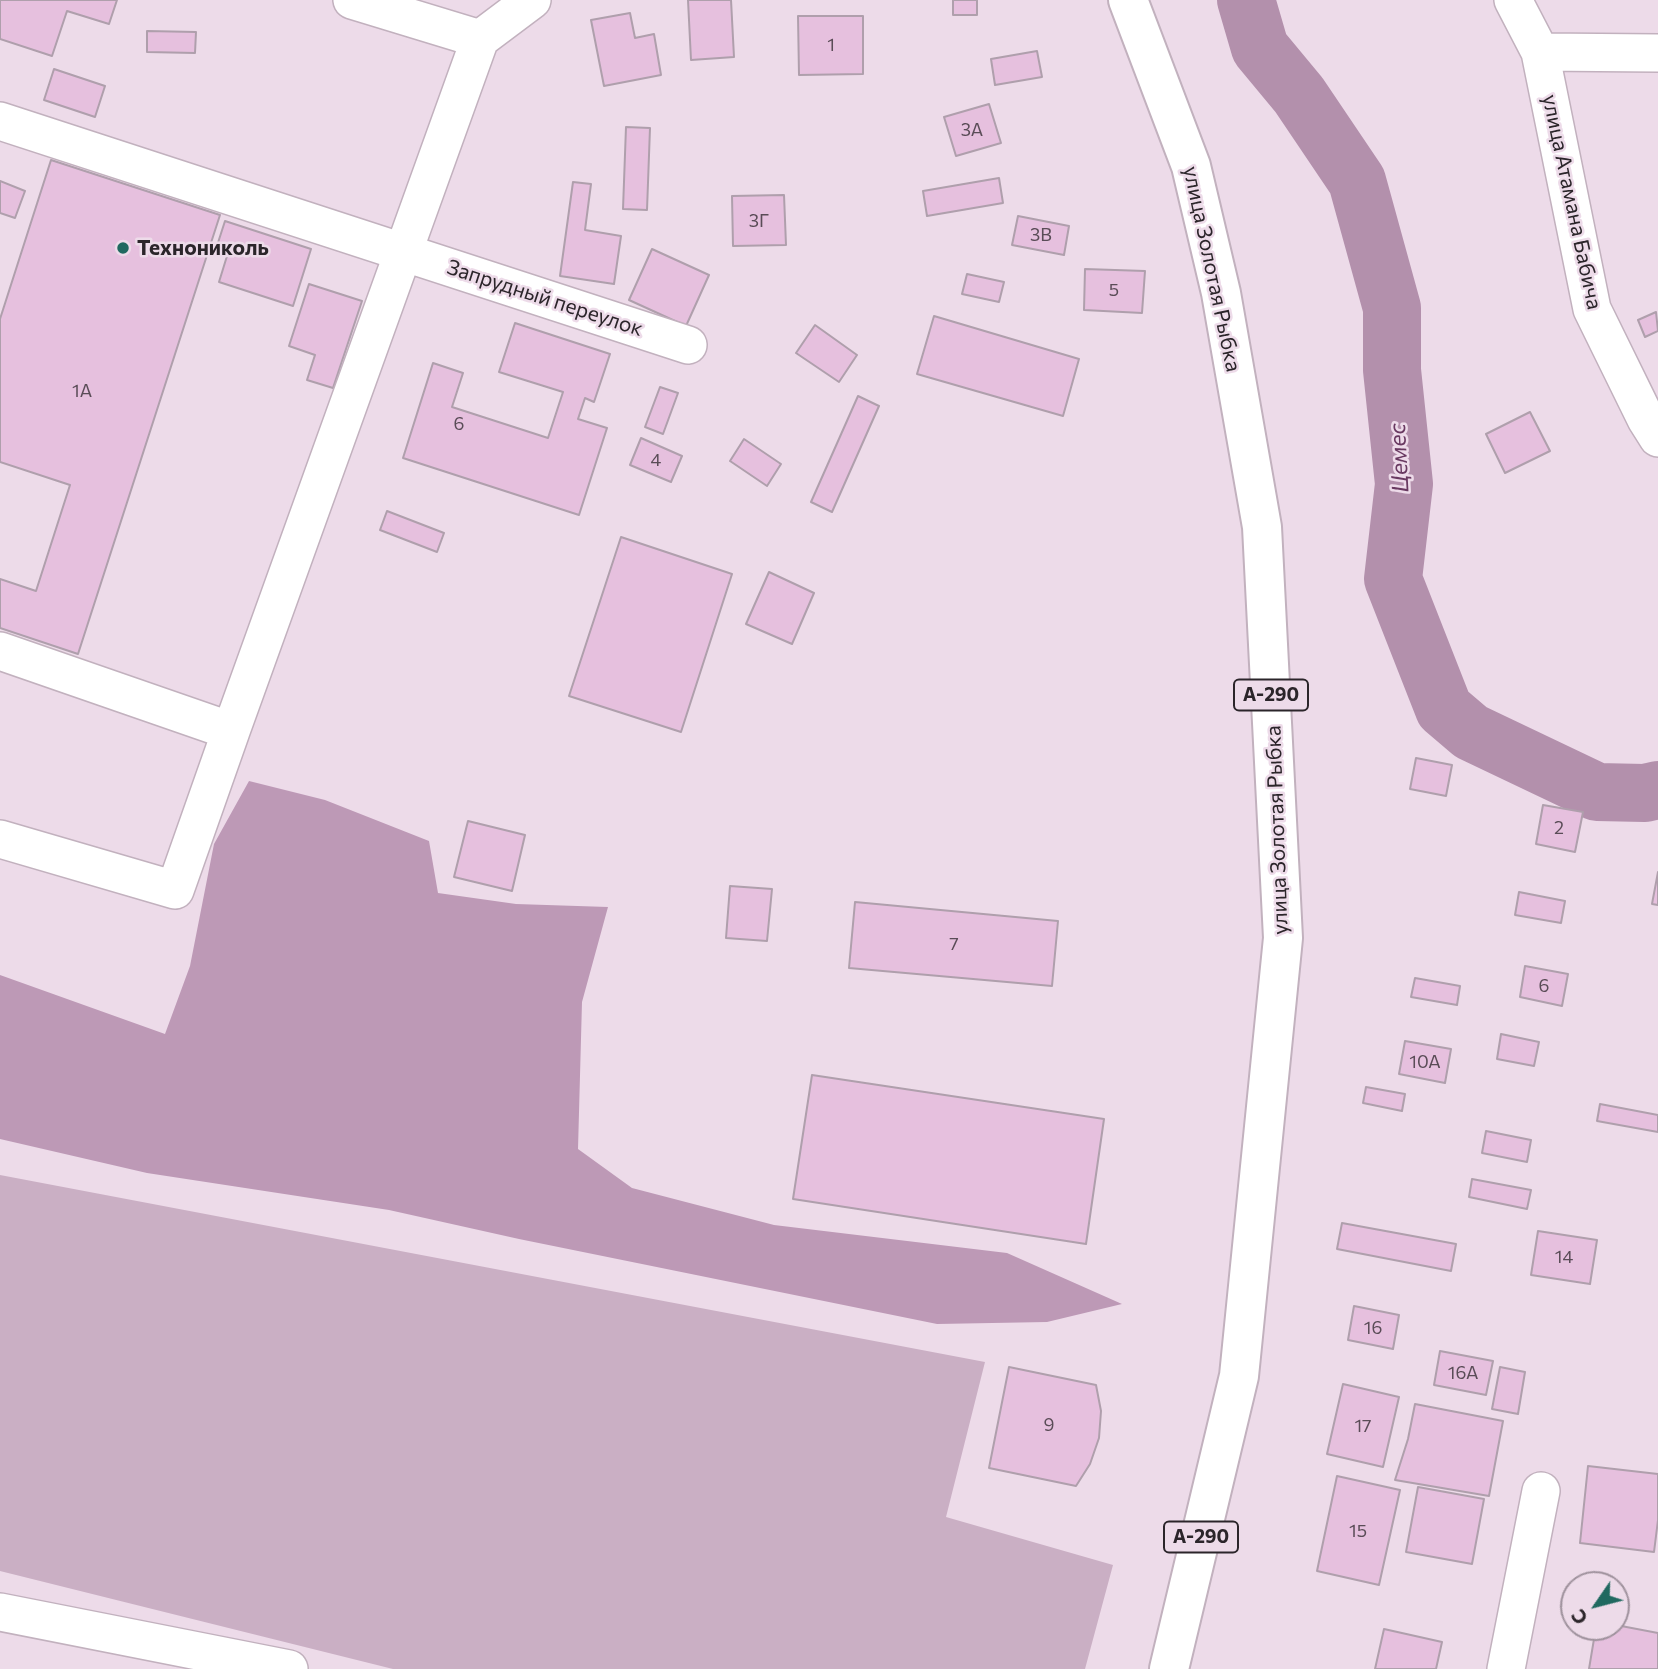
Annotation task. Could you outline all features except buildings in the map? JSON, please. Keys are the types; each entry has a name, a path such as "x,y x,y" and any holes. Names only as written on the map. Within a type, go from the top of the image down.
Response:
{"highway":[{"name":"улица Золотая Рыбка","path":"1128,0 1191,166 1221,293 1262,527 1283,938 1239,1376 1169,1669"}],"street":[{"path":"352,0 480,39"},
{"path":"0,839 175,890 480,39 532,0"},
{"name":"улица Атамана Бабича","path":"1513,0 1540,52 1591,309 1658,438"},
{"path":"1540,52 1658,54"},
{"name":"Запрудный переулок","path":"0,121 688,345"},
{"path":"0,651 231,732"},
{"path":"1506,1669 1541,1491"},
{"path":"0,1612 289,1669"}],"shaded area":[{"path":"249,781 325,800 429,841 438,893 516,904 608,907 582,1002 578,1149 632,1188 774,1225 1007,1253 1122,1304 1047,1322 937,1324 389,1210 147,1173 0,1139 0,975 165,1034 190,966 214,844"},
{"path":"0,1175 985,1362 946,1517 1113,1565 1085,1669 393,1669 0,1571"}],"waterway":[{"name":"Цемес","path":"1246,0 1260,48 1299,95 1357,181 1392,308 1392,370 1404,484 1393,579 1444,709 1471,732 1597,792 1645,793 1658,790"}],"place":[{"name":"Технониколь","path":"123,248"}]}
